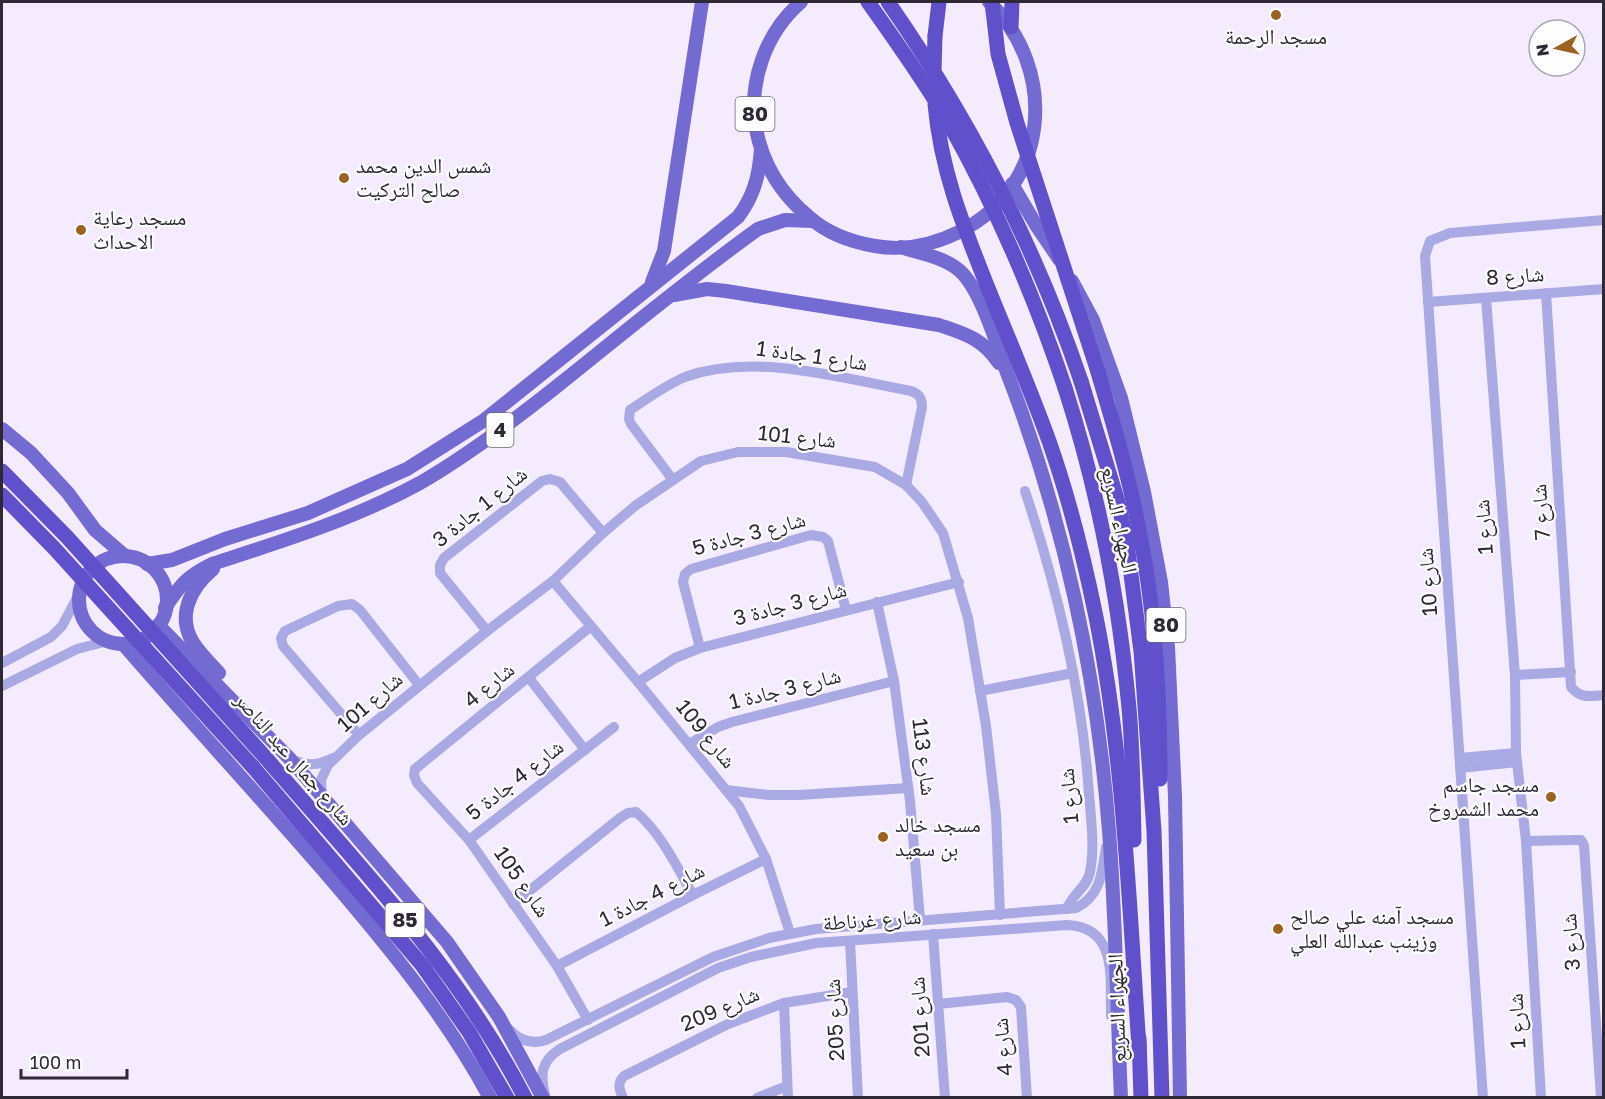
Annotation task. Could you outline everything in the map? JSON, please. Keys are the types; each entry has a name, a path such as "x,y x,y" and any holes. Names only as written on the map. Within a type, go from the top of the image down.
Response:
{"highway":[{"name":"الجهراء السريع","path":"867,2 946,118 985,192 1034,302 1065,388 1079,437 1114,594 1132,742 1141,1098"},
{"name":"الجهراء السريع","path":"888,2 940,80 1008,203 1055,307 1081,381 1118,502 1127,544 1142,662 1152,783 1161,1098"},
{"path":"939,2 935,36 934,83 937,129 942,158 959,216 1052,451 1068,499 1096,617 1109,695 1119,782 1139,1047"},
{"path":"990,2 998,54 1017,123 1098,372 1122,452 1141,536 1156,652 1160,719 1161,808 1155,851"},
{"path":"1011,27 1012,2"},
{"name":"شارع جمال عبد الناصر","path":"2,471 61,530 265,757 433,952 484,1026 525,1098"},
{"name":"شارع جمال عبد الناصر","path":"2,495 54,548 254,767 422,965 469,1032 507,1098"}],"main road":[{"path":"649,287 664,251 702,2"},
{"name":"80","path":"796,3 772,38 758,73 754,112 761,150 782,190 796,207 813,221 855,242 901,248 934,242 964,229 991,210 1012,184 1026,159 1032,139 1036,107 1029,62 1011,27 990,2"},
{"name":"4","path":"147,564 172,560 225,539 308,513 407,469 483,421 738,217 748,203 756,184 761,150"},
{"name":"الجهراء السريع","path":"1012,184 1082,297 1093,320 1121,398 1153,532 1168,647 1172,717 1180,1098"},
{"name":"4","path":"159,625 165,608 180,584 195,573 230,558 341,520 429,477 513,421 758,229 785,220 813,221"},
{"name":"الجهراء السريع","path":"901,248 946,261 961,272 979,300 1040,464 1065,555 1082,635 1097,726 1109,830 1121,1098"},
{"path":"690,255 697,255 703,260 703,271"},
{"path":"672,295 707,289 726,291 939,325 983,343 1010,381"},
{"path":"2,429 30,453 68,493 95,530 125,556"},
{"path":"2,504 49,551 80,592"},
{"path":"147,564 137,558 125,556 105,559 94,566 86,577 80,592 79,605 84,621 94,633 108,641 123,644 143,639 159,625 290,759 447,942 499,1017 544,1098"},
{"path":"230,558 208,573 194,588 188,601 186,622 195,646 250,707 257,725"},
{"name":"4","path":"147,564 156,571 164,586 165,608"},
{"path":"123,644 368,922 433,1006 490,1098"}],"street":[{"name":"شارع 10","path":"1483,1098 1425,256 1430,241 1450,233 1604,220"},
{"name":"شارع 8","path":"1428,302 1604,289"},
{"name":"شارع 7","path":"1546,293 1571,672"},
{"name":"شارع 1","path":"1486,298 1515,675 1517,758 1526,841 1541,1098"},
{"name":"شارع 1 جادة 1","path":"673,480 631,424 630,410 653,394 684,378 719,369 773,366 918,394 922,400 922,407 906,485"},
{"name":"شارع 101","path":"322,795 320,784 328,765 359,735 487,631 553,581 635,506 701,461 738,452 777,450 875,467 906,485 922,502 943,533 959,582 968,618 987,726 996,814 1000,915"},
{"name":"شارع 1 جادة 3","path":"487,631 440,573 440,565 444,558 542,481 550,479 560,482 603,533"},
{"name":"شارع 1","path":"1025,491 1046,555 1065,631 1083,725 1092,855 1088,881 1070,902 1067,909"},
{"name":"شارع 3 جادة 5","path":"700,648 683,582 687,572 812,535 823,537 828,541 846,610"},
{"name":"شارع 109","path":"553,581 739,806 766,859 790,933"},
{"name":"شارع 3 جادة 3","path":"638,682 675,658 700,648 959,582"},
{"path":"2,663 51,637 62,626 80,592"},
{"name":"شارع 113","path":"877,602 894,681 908,788 920,919"},
{"path":"359,735 284,646 281,638 285,631 338,606 352,604 360,610 419,685"},
{"name":"شارع 4","path":"414,775 415,769 591,626"},
{"path":"2,686 77,649 108,641"},
{"path":"1515,675 1571,672 1571,687 1576,693 1583,697 1604,695"},
{"path":"980,691 1073,673"},
{"name":"شارع 4 جادة 5","path":"529,678 585,750"},
{"name":"شارع 3 جادة 1","path":"689,744 717,727 732,722 894,681"},
{"name":"شارع 4 جادة 5","path":"469,840 614,727"},
{"name":"شارع 101","path":"290,759 302,764 317,765 336,757"},
{"path":"1460,763 1517,758"},
{"name":"شارع 105","path":"414,775 417,783 469,840 557,966 588,1020"},
{"path":"726,790 770,795 799,795 908,788"},
{"path":"513,904 620,818 632,812 639,815 669,852 693,895"},
{"name":"شارع غرناطة","path":"546,1040 729,950 790,933 920,919 1067,909 1084,904 1095,893 1103,868 1109,830"},
{"name":"شارع 3","path":"1526,841 1581,840 1584,845 1601,1098"},
{"name":"شارع 4 جادة 1","path":"557,966 766,859"},
{"path":"1067,909 1070,918 1067,925"},
{"name":"شارع غرناطة","path":"555,1052 718,968 751,957 816,943 1077,925 1091,930 1100,939 1107,954 1115,1098"},
{"name":"شارع 201","path":"933,934 945,1098"},
{"name":"شارع 205","path":"850,940 858,1098"},
{"path":"748,944 746,951 751,957"},
{"path":"729,950 734,955 733,962"},
{"name":"شارع 209","path":"621,1093 620,1081 624,1076 728,1023 784,1003 852,992"},
{"name":"شارع 4","path":"938,1004 1007,997 1016,1000 1021,1007 1027,1098"},
{"path":"757,1098 788,1092 784,1003"},
{"path":"499,1017 511,1032 522,1040 536,1043 546,1040 547,1047 555,1052 547,1059 542,1071 544,1098"}],"place":[{"name":"مسجد الرحمة","path":"1276,15"},
{"name":"شمس الدين محمد صالح التركيت","path":"344,178"},
{"name":"مسجد رعاية الاحداث","path":"81,230"},
{"name":"مسجد جاسم محمد الشمروخ","path":"1551,797"},
{"name":"مسجد خالد بن سعيد","path":"883,837"},
{"name":"مسجد آمنه علي صالح وزينب عبدالله العلي","path":"1278,929"}]}
